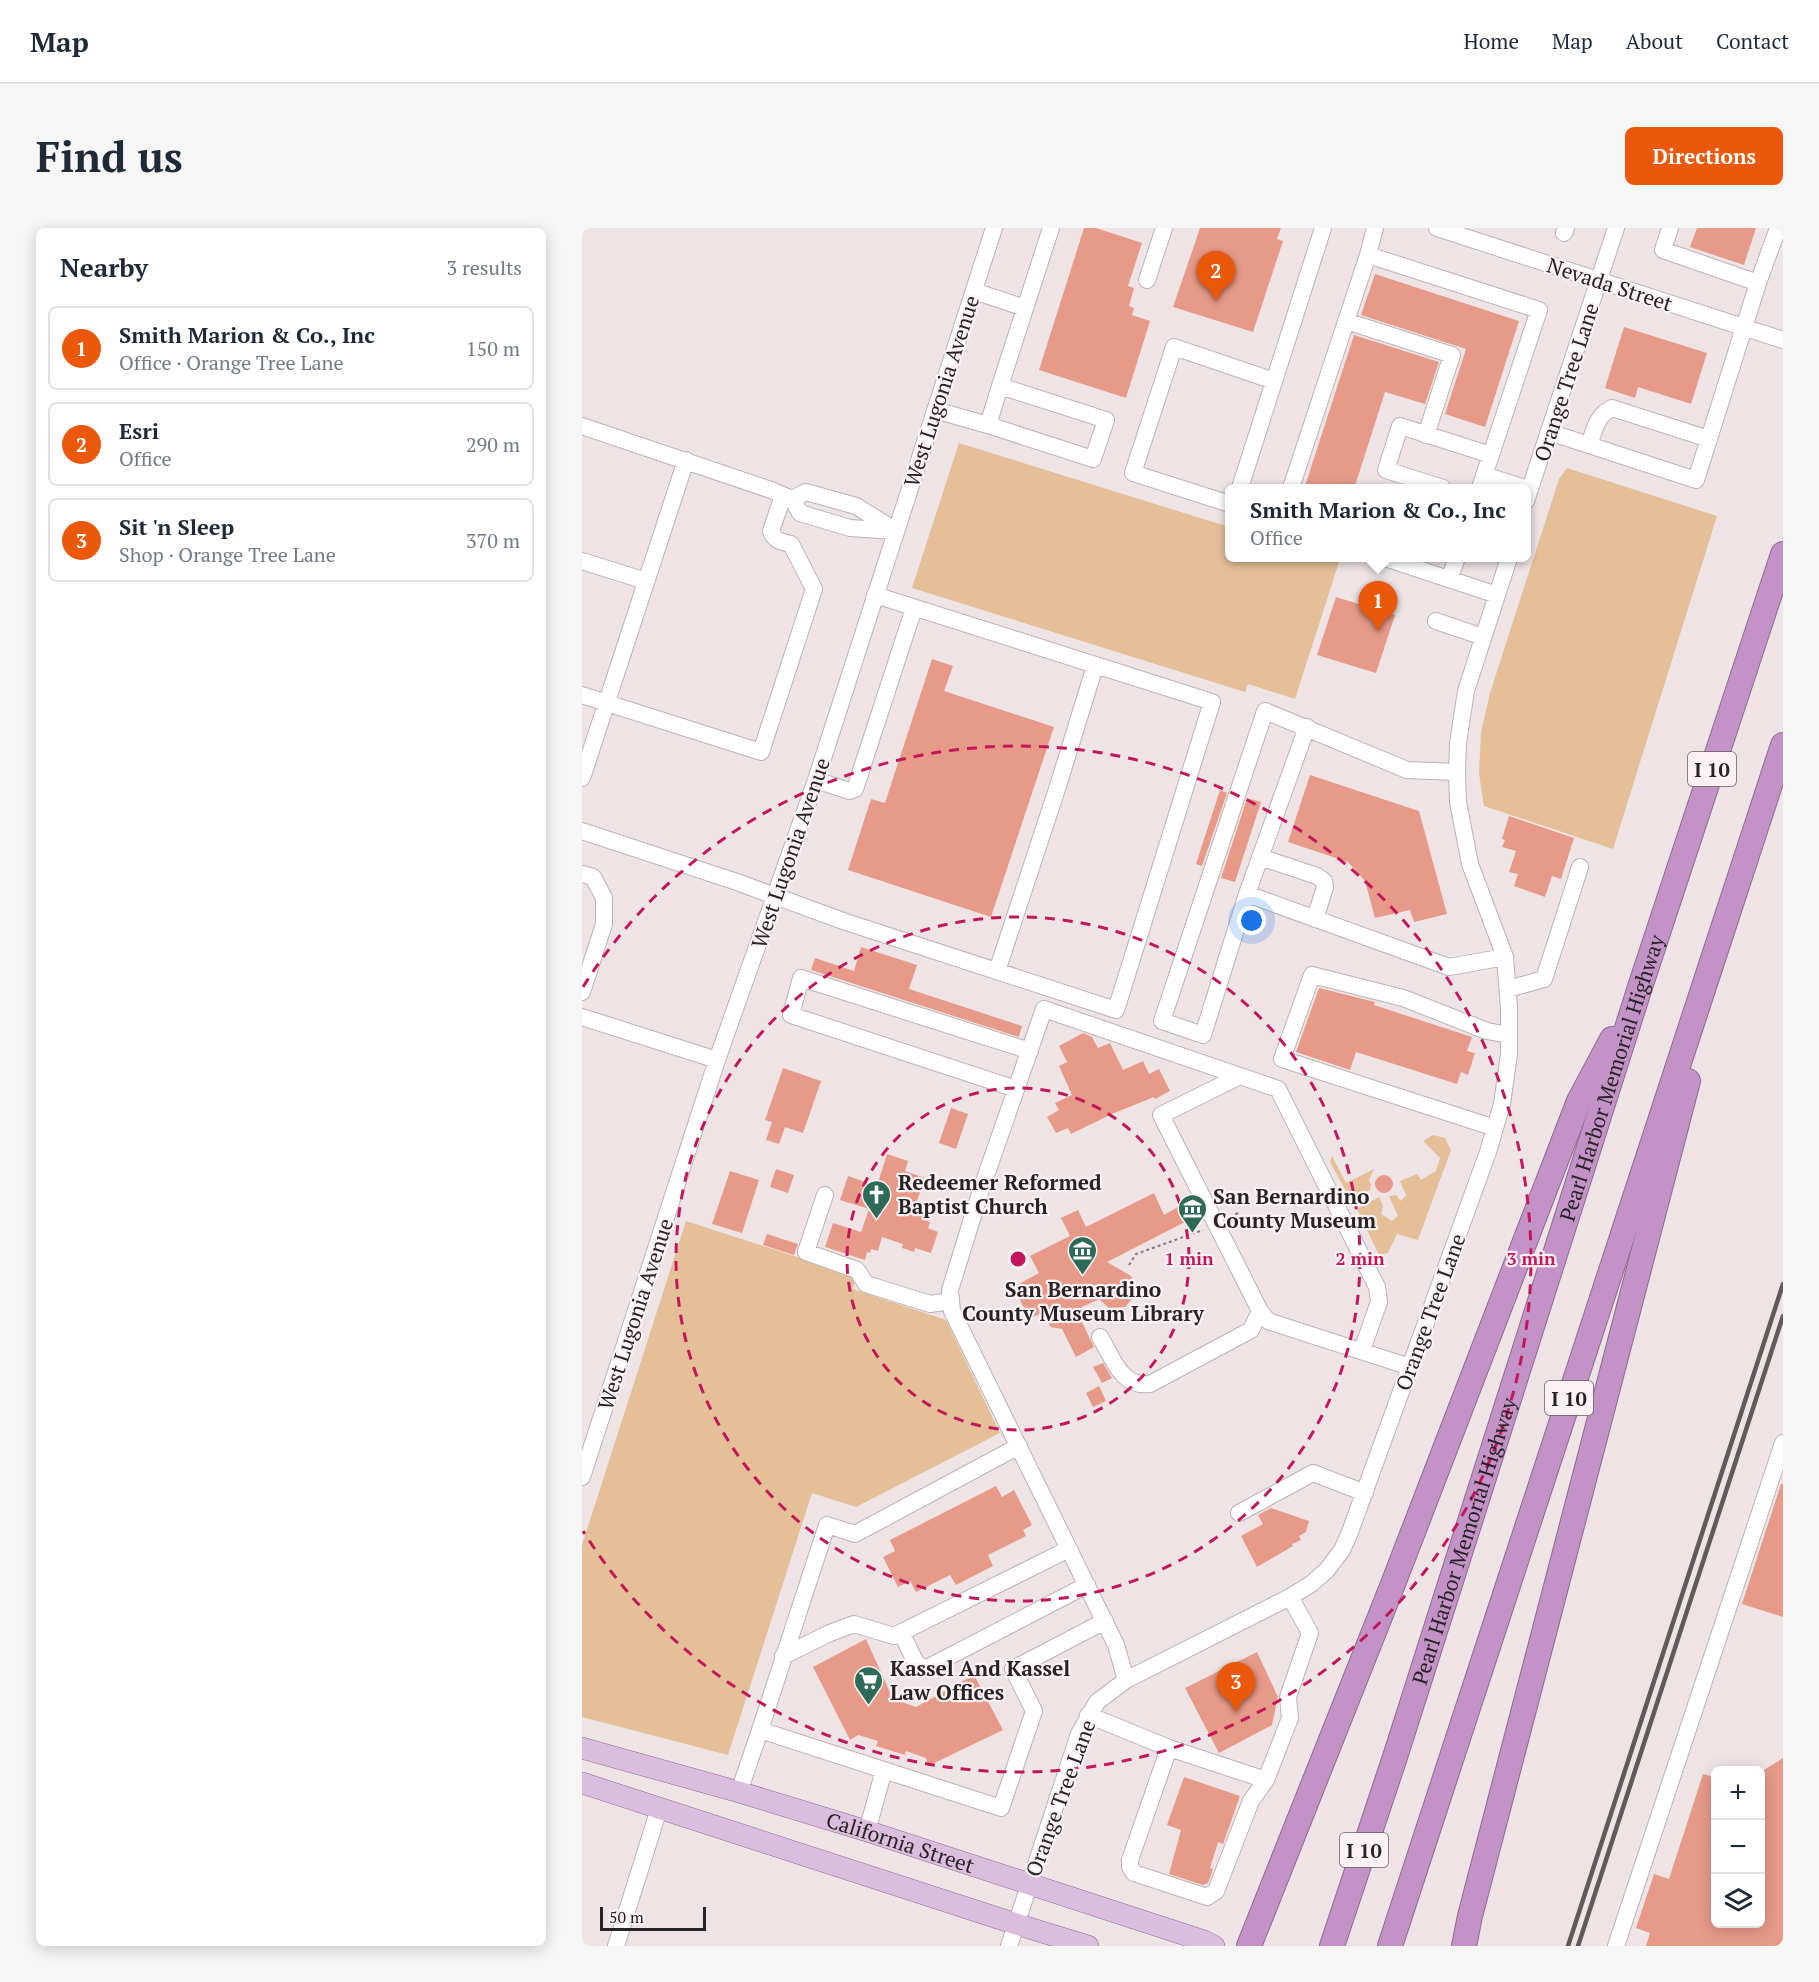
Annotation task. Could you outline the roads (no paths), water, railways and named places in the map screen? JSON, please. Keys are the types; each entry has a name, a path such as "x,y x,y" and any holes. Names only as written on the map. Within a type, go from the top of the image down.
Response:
{"highway":[{"name":"Pearl Harbor Memorial Highway","path":"1333,1945 1641,984 1783,554"},
{"name":"I 10","path":"1390,1946 1783,745"},
{"path":"1464,1946 1748,849"},
{"path":"1248,1946 1393,1584 1579,1101 1641,984"}],"main road":[{"name":"California Street","path":"582,1748 867,1831 1214,1946"},
{"name":"California Street","path":"582,1783 1088,1946"}],"street":[{"name":"West Lugonia Avenue","path":"582,1477 717,1060 816,780 994,228"},
{"path":"988,425 1051,228"},
{"path":"1147,280 1164,228"},
{"path":"1242,484 1323,228"},
{"path":"1293,484 1375,228"},
{"name":"Nevada Street","path":"1437,228 1462,232 1599,280 1783,340"},
{"name":"Orange Tree Lane","path":"1530,484 1616,228"},
{"path":"1670,228 1663,250 1758,283"},
{"path":"1549,432 1696,480 1758,283 1778,228"},
{"path":"1368,255 1539,310 1482,482"},
{"path":"974,291 1025,308"},
{"path":"1346,321 1452,355 1426,435"},
{"path":"1225,502 1133,473 1174,347 1274,381"},
{"path":"935,410 1093,459 1106,420 1000,386"},
{"path":"1589,445 1598,420 1603,412 1612,408 1709,439"},
{"path":"582,426 771,489 788,497 800,513 850,528 896,531"},
{"path":"1428,484 1386,470 1400,426 1491,455"},
{"path":"582,778 686,460"},
{"path":"582,695 761,752 814,589 791,544 773,537 771,531 788,497 806,492 856,506 896,531"},
{"path":"812,517 819,496"},
{"path":"582,561 646,581"},
{"path":"1397,562 1497,595"},
{"path":"1449,579 1455,562"},
{"name":"Orange Tree Lane","path":"1009,1946 1078,1734 1097,1702 1126,1680 1290,1597 1311,1584 1327,1570 1342,1550 1365,1493 1502,1104 1509,1054 1505,957 1470,864 1458,802 1457,771 1461,715 1466,691 1508,562"},
{"path":"582,831 843,921 1116,1010 1212,702 875,596"},
{"path":"816,780 849,790 855,789 914,608"},
{"path":"1436,621 1483,637"},
{"path":"997,972 1095,666"},
{"path":"1307,727 1247,894 1203,1035 1162,1021 1265,711 1307,727 1413,772 1457,771"},
{"path":"1260,857 1317,876 1324,881 1325,887 1315,919"},
{"path":"1508,989 1544,979 1580,867"},
{"path":"582,874 593,877 604,898 604,924 582,992"},
{"path":"1247,894 1449,967 1505,957"},
{"path":"1495,1128 1282,1059 1312,975 1403,998 1487,1031 1509,1035"},
{"path":"1016,1089 791,1015 801,978 1030,1051"},
{"path":"1126,1680 1116,1645 952,1311 950,1290 981,1190 1044,1009 1278,1089 1377,1287 1379,1302 1362,1350"},
{"path":"582,1017 717,1060"},
{"path":"1240,1076 1161,1115 1260,1311 1268,1321 1410,1367"},
{"path":"825,1195 806,1252 857,1270 866,1284 930,1304 951,1301"},
{"path":"1100,1337 1129,1382 1140,1385 1150,1384 1251,1330 1260,1311"},
{"path":"1616,1946 1783,1443"},
{"path":"739,1792 827,1525 855,1534 1019,1446"},
{"path":"1239,1513 1313,1473 1365,1493"},
{"path":"783,1656 854,1624 894,1636 1069,1549"},
{"path":"901,1632 916,1663 925,1669 1087,1585"},
{"path":"1169,1748 1130,1860 1130,1868 1134,1873 1207,1897 1216,1891 1251,1801 1266,1780 1290,1718 1288,1697 1310,1633 1290,1597"},
{"path":"760,1730 1001,1808 1034,1711 1013,1669 1104,1621"},
{"path":"1088,1715 1169,1748 1266,1780"},
{"path":"867,1831 884,1770"},
{"path":"616,1946 659,1809"}],"railway":[{"path":"1568,1946 1783,1284"},
{"path":"1578,1946 1783,1316"}],"place":[{"name":"Esri","path":"1216,301"},
{"name":"Smith Marion & Co., Inc","path":"1378,631"},
{"name":"Redeemer Reformed Baptist Church","path":"877,1220"},
{"name":"San Bernardino County Museum","path":"1192,1234"},
{"name":"San Bernardino County Museum Library","path":"1083,1276"},
{"name":"Kassel And Kassel Law Offices","path":"869,1706"},
{"name":"Sit 'n Sleep","path":"1236,1712"}]}
